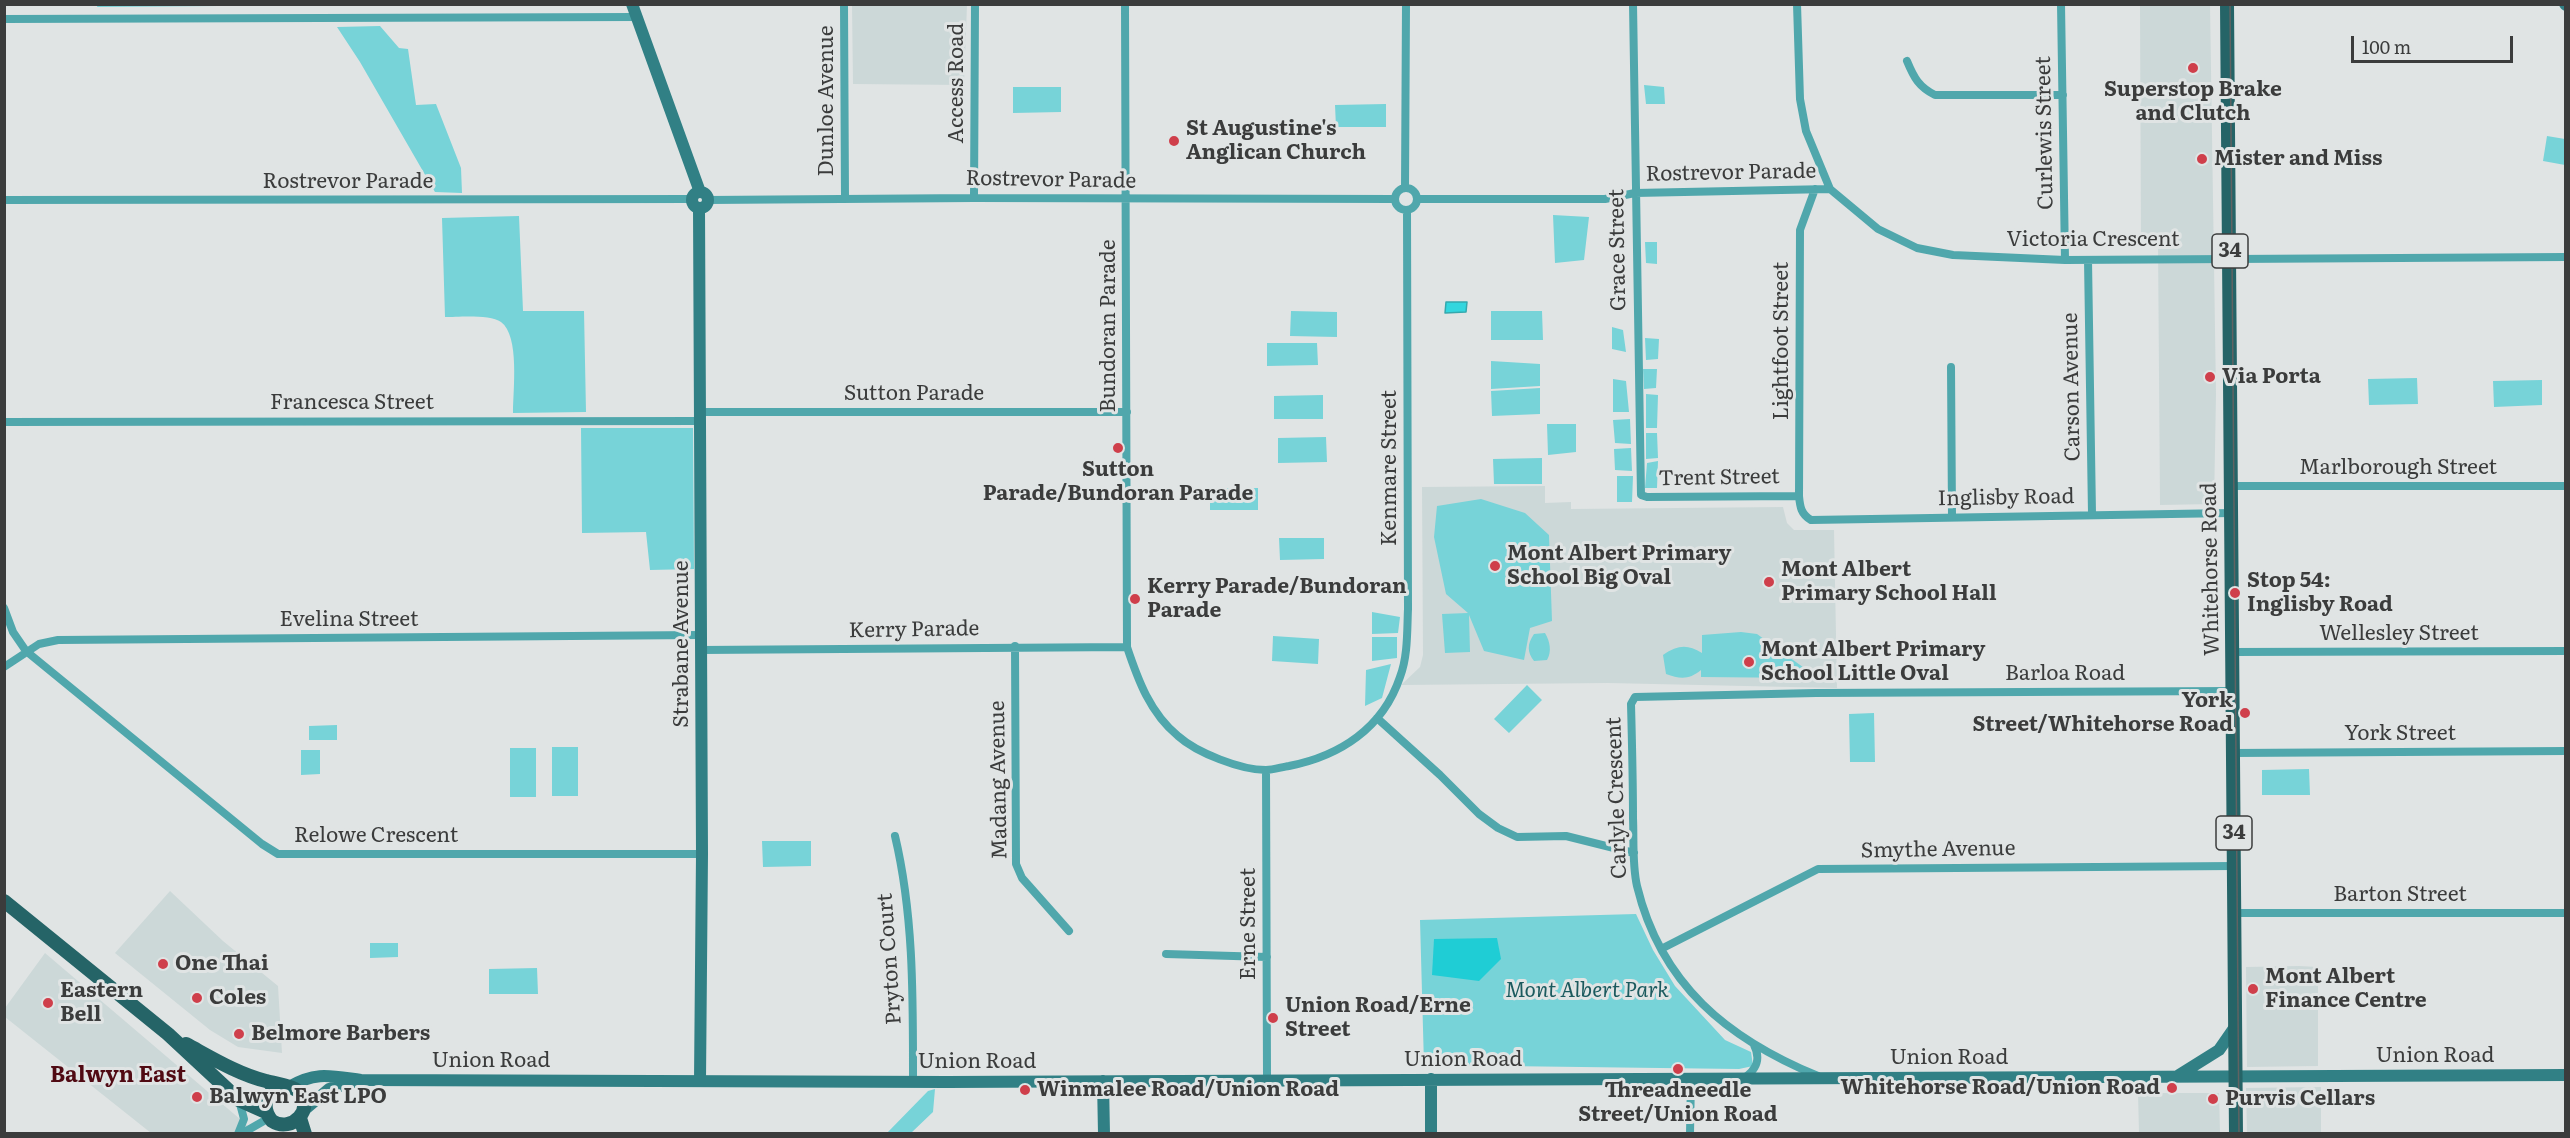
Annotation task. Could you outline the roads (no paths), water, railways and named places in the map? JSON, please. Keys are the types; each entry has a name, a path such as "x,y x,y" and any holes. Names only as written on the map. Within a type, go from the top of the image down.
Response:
{"main road":[{"name":"Whitehorse Road","path":"2227,4 2236,1134"},
{"name":"Strabane Avenue","path":"634,11 700,200 702,854 700,1080"},
{"path":"4,902 168,1034 239,1100 272,1122 289,1125 302,1114"},
{"path":"2178,1076 2219,1050 2235,1027"},
{"path":"168,1034 247,1075 286,1086 302,1096 305,1134"},
{"name":"Union Road","path":"286,1086 310,1076 322,1075 361,1080 913,1082 2565,1075"},
{"path":"1431,1079 1431,1134"},
{"name":"Union Road","path":"302,1114 329,1089 361,1080"},
{"path":"1103,1081 1104,1134"},
{"path":"272,1122 265,1103 268,1095 275,1089 286,1086"}],"street":[{"name":"Dunloe Avenue","path":"844,4 845,198"},
{"name":"Access Road","path":"974,198 975,4"},
{"name":"Bundoran Parade","path":"1125,4 1127,647 1138,681 1151,706 1177,735 1207,754 1266,770"},
{"path":"1405,188 1406,4"},
{"name":"Grace Street","path":"1633,4 1641,495"},
{"name":"Victoria Crescent","path":"1797,4 1800,99 1806,131 1830,189 1878,229 1917,248 1961,256 2064,260 2565,257"},
{"name":"Curlewis Street","path":"2061,4 2064,260"},
{"path":"4,19 634,11"},
{"path":"1907,61 1914,79 1923,89 1935,95 2062,95"},
{"path":"1405,188 1412,190 1417,199 1414,207 1407,211 1399,209 1394,199 1398,192 1405,188"},
{"name":"Lightfoot Street","path":"1799,496 1800,230 1815,189"},
{"name":"Rostrevor Parade","path":"1417,199 1605,199 1635,194 1830,189"},
{"name":"Rostrevor Parade","path":"4,200 1394,199"},
{"name":"Kenmare Street","path":"1377,718 1400,677 1405,655 1408,609 1407,211"},
{"name":"Carson Avenue","path":"2088,260 2092,514"},
{"path":"1952,367 1952,517"},
{"name":"Sutton Parade","path":"700,416 1127,412"},
{"name":"Francesca Street","path":"4,422 700,416"},
{"name":"Marlborough Street","path":"2231,486 2565,486"},
{"name":"Trent Street","path":"1641,495 1647,497 1799,496"},
{"name":"Inglisby Road","path":"1799,496 1800,508 1804,515 1811,519 2231,513"},
{"name":"Relowe Crescent","path":"4,608 13,632 26,651 262,844 278,854 702,854"},
{"name":"Evelina Street","path":"4,667 39,644 58,640 700,635"},
{"name":"Madang Avenue","path":"1015,646 1016,864 1022,878 1069,931"},
{"name":"Kerry Parade","path":"701,650 1127,647"},
{"name":"Wellesley Street","path":"2232,652 2565,651"},
{"name":"Barloa Road","path":"1644,695 2233,691"},
{"name":"Carlyle Crescent","path":"1644,695 1635,697 1631,704 1634,853 1637,885 1661,949 1684,985 1712,1015 1754,1045 1824,1079"},
{"path":"1266,770 1307,762 1340,749 1377,718 1479,814 1498,828 1517,837 1566,836 1634,853"},
{"name":"York Street","path":"2234,753 2565,751"},
{"name":"Erne Street","path":"1266,770 1267,1079"},
{"name":"Pryton Court","path":"895,836 902,865 913,987 913,1082"},
{"name":"Smythe Avenue","path":"1661,949 1818,869 2235,866"},
{"name":"Barton Street","path":"2235,913 2565,913"},
{"path":"1166,954 1267,957"},
{"path":"1744,1078 1758,1063 1759,1054 1754,1045"},
{"path":"1690,1134 1691,1078"},
{"path":"239,1100 244,1119 240,1134"},
{"path":"240,1134 272,1122"}],"tram line":[{"path":"2230,4 2239,1134"}],"place":[{"name":"Superstop Brake and Clutch","path":"2193,68"},
{"name":"St Augustine's Anglican Church","path":"1174,141"},
{"name":"Mister and Miss","path":"2202,159"},
{"name":"Via Porta","path":"2210,377"},
{"name":"Sutton Parade/Bundoran Parade","path":"1118,448"},
{"name":"Mont Albert Primary School Big Oval","path":"1495,566"},
{"name":"Mont Albert Primary School Hall","path":"1769,582"},
{"name":"Stop 54: Inglisby Road","path":"2235,593"},
{"name":"Kerry Parade/Bundoran Parade","path":"1135,599"},
{"name":"Mont Albert Primary School Little Oval","path":"1749,662"},
{"name":"York Street/Whitehorse Road","path":"2245,713"},
{"name":"One Thai","path":"163,964"},
{"name":"Mont Albert Finance Centre","path":"2253,989"},
{"name":"Coles","path":"197,998"},
{"name":"Eastern Bell","path":"48,1003"},
{"name":"Union Road/Erne Street","path":"1273,1018"},
{"name":"Belmore Barbers","path":"239,1034"},
{"name":"Threadneedle Street/Union Road","path":"1678,1069"},
{"name":"Whitehorse Road/Union Road","path":"2172,1088"},
{"name":"Winmalee Road/Union Road","path":"1025,1090"},
{"name":"Balwyn East LPO","path":"197,1097"},
{"name":"Purvis Cellars","path":"2213,1099"}],"district":[{"name":"Balwyn East","path":"118,1076"}],"park label":[{"name":"Mont Albert Park","path":"1587,991"}]}
